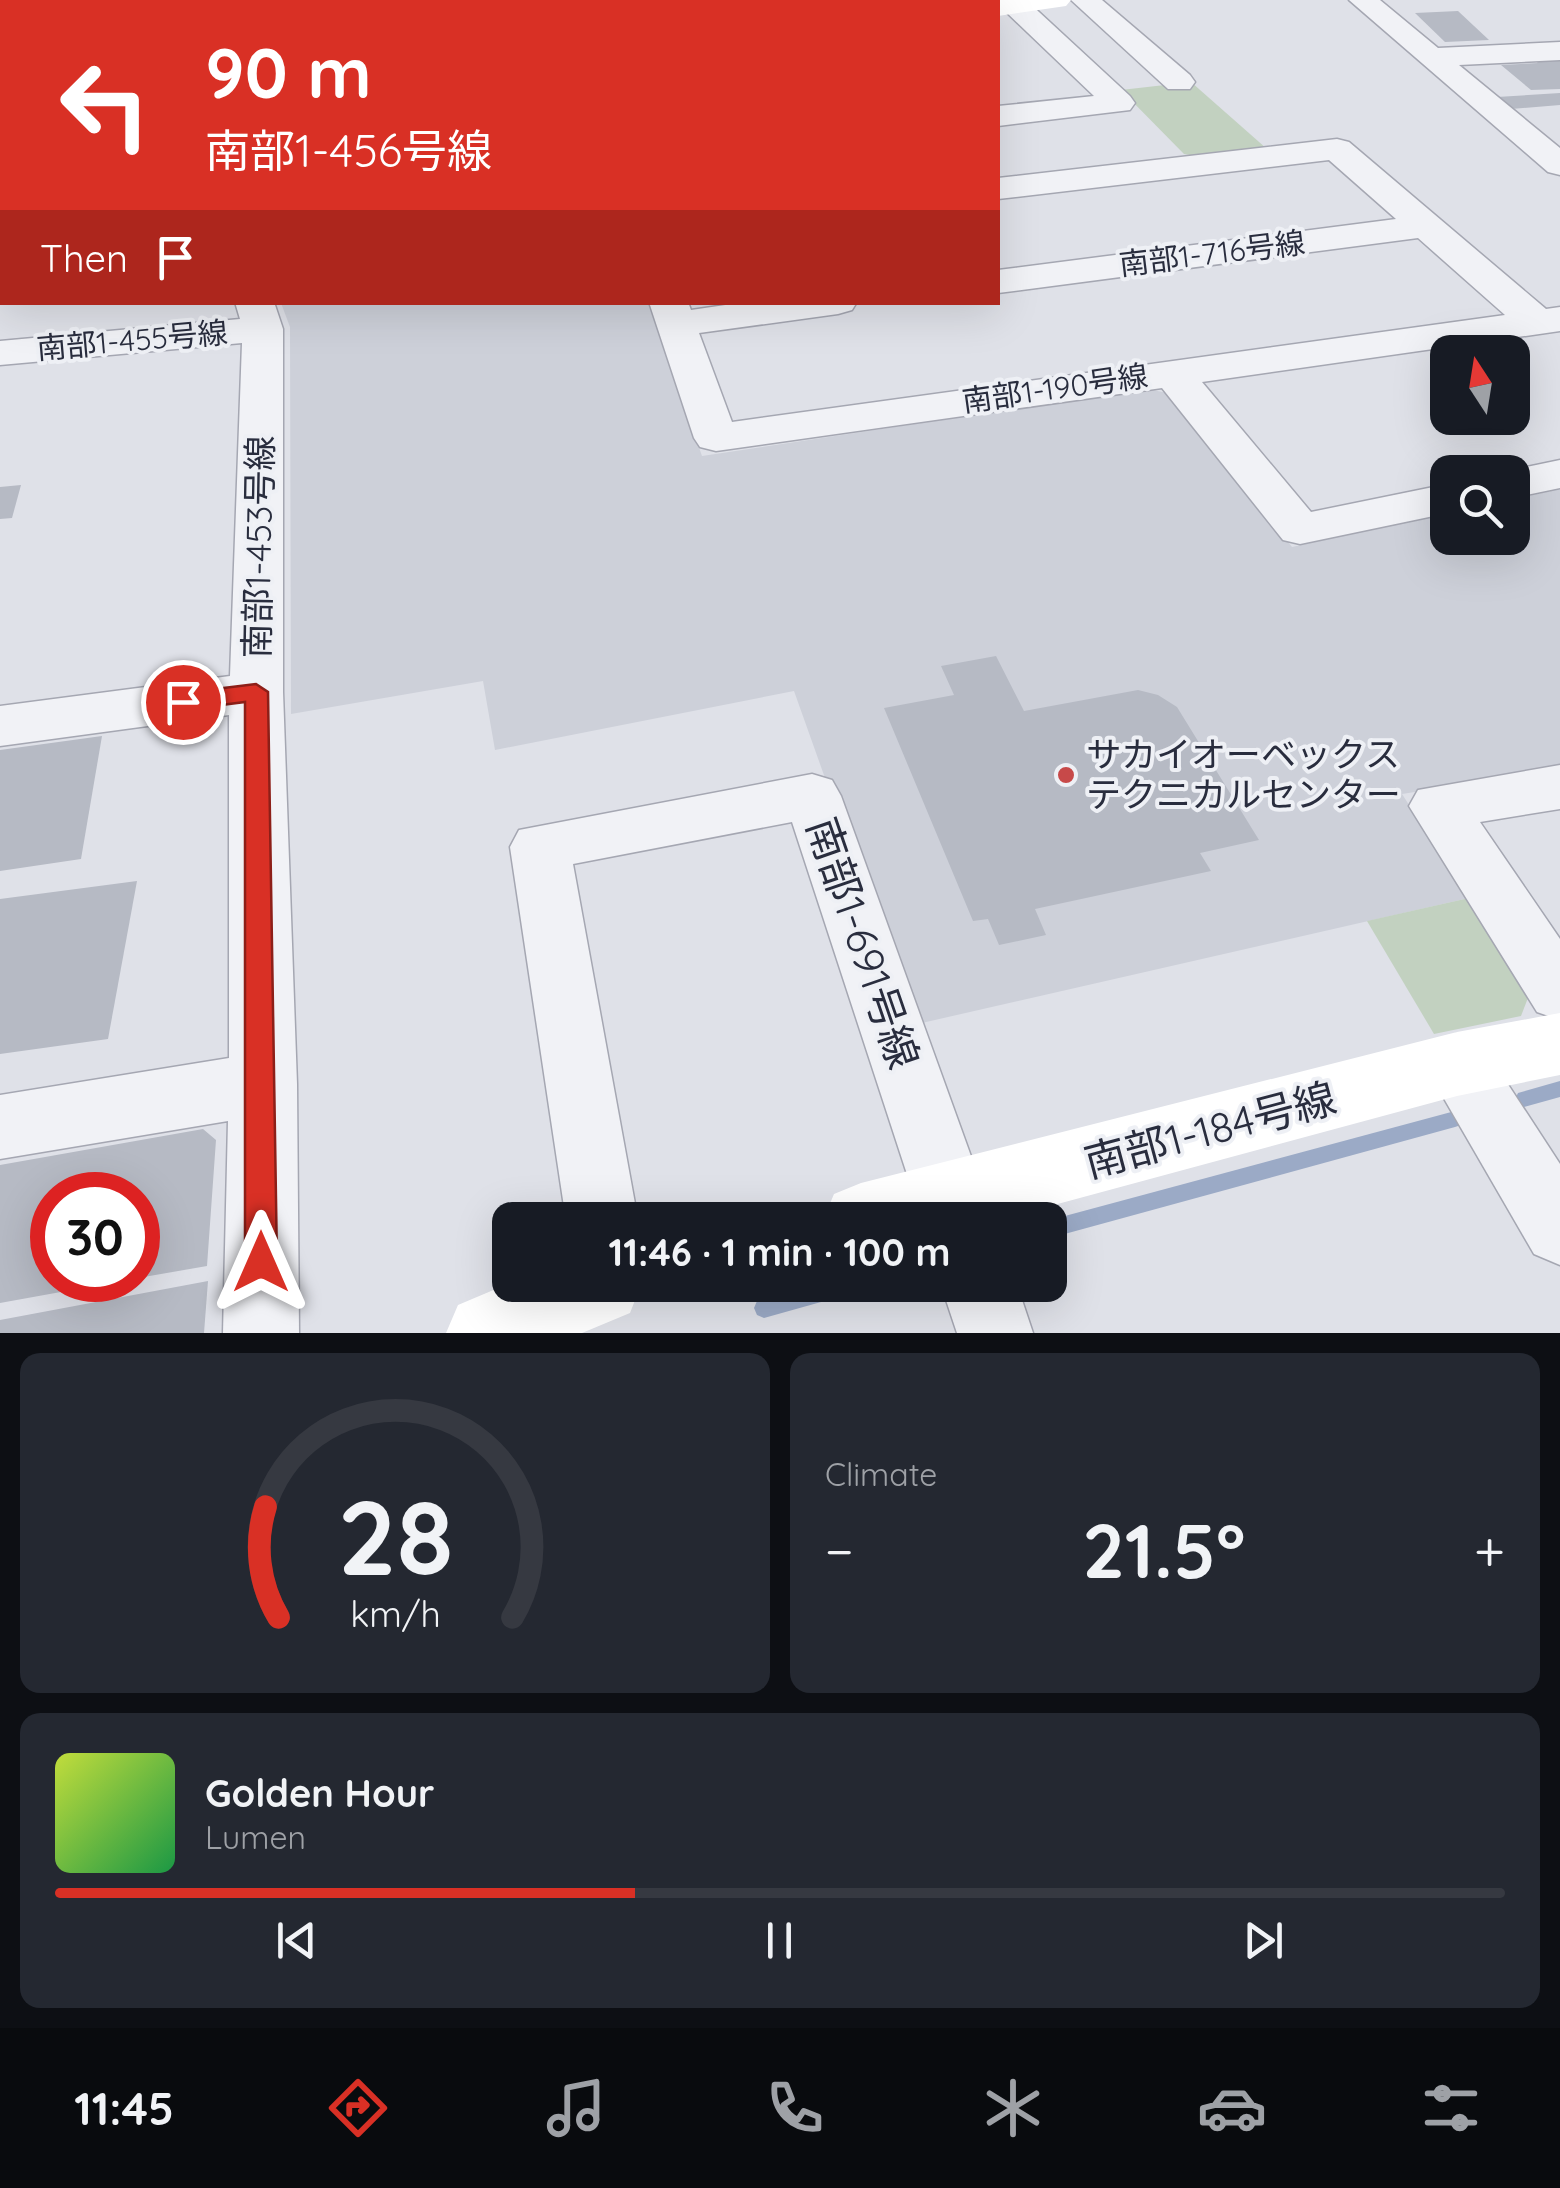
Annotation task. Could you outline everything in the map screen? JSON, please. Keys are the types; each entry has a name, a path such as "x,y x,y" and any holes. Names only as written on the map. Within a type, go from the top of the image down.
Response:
{"street":[{"path":"1006,6 1056,0"},
{"path":"1085,0 1179,82"},
{"path":"1363,0 1560,165"},
{"path":"1006,6 1054,42 1184,166"},
{"path":"1016,46 1054,42"},
{"path":"1430,57 1560,51"},
{"path":"1000,116 1140,122"},
{"name":"南部1-190号線","path":"1000,188 1337,149 1426,226 1549,321"},
{"name":"南部1-716号線","path":"1000,282 1426,226"},
{"path":"672,313 793,305"},
{"name":"南部1-190号線","path":"672,313 716,438 1549,321"},
{"name":"南部1-455号線","path":"0,354 259,316"},
{"name":"南部1-453号線","path":"259,316 256,692 262,1084 260,1333"},
{"path":"1172,373 1300,529 1430,502"},
{"path":"1530,480 1560,474"},
{"path":"0,726 256,692"},
{"path":"1560,787 1438,806 1560,992"},
{"name":"南部1-691号線","path":"599,1202 540,847 812,796 953,1202"},
{"name":"南部1-184号線","path":"979,1202 1457,1064 1560,1044"},
{"path":"1457,1064 1560,1229"},
{"path":"0,1126 262,1084"},
{"path":"486,1333 561,1302"},
{"path":"985,1302 995,1333"}],"shaded area":[{"path":"282,305 649,305 702,456 1148,389 1172,394 1292,547 1430,517 1430,555 1530,555 1530,495 1560,489 1560,769 1402,794 1469,898 913,1025 794,691 495,750 483,681 291,714 290,327"}],"green space":[{"path":"1191,82 1267,149 1201,157 1184,154 1121,90"},
{"path":"1469,898 1531,990 1521,1016 1434,1034 1367,921"}],"building":[{"path":"1458,11 1489,40 1445,42 1415,13"},
{"path":"1560,56 1560,89 1531,90 1501,65 1538,63 1531,57"},
{"path":"1560,93 1560,105 1511,109 1497,97"},
{"path":"21,485 12,518 0,519 0,487"},
{"name":"サカイオーベックス テクニカルセンター","path":"996,656 1024,711 1138,690 1158,695 1177,707 1259,840 1200,853 1211,871 1035,909 1046,935 999,945 988,919 973,921 884,708 954,695 941,666"},
{"path":"102,736 81,859 0,871 0,750"},
{"path":"137,881 108,1039 0,1054 0,899"},
{"path":"203,1129 216,1140 207,1266 160,1274 160,1172 30,1172 30,1298 0,1303 0,1165"},
{"path":"208,1281 204,1333 0,1333 0,1320 96,1302 160,1302 160,1290"}],"waterway":[{"path":"1524,1099 1560,1089"},
{"path":"1067,1224 1455,1119"},
{"path":"764,1308 785,1302"}],"place":[{"name":"サカイオーベックス テクニカルセンター","path":"1066,775"}],"route":[{"path":"183,702 256,692 261,1262"}]}
